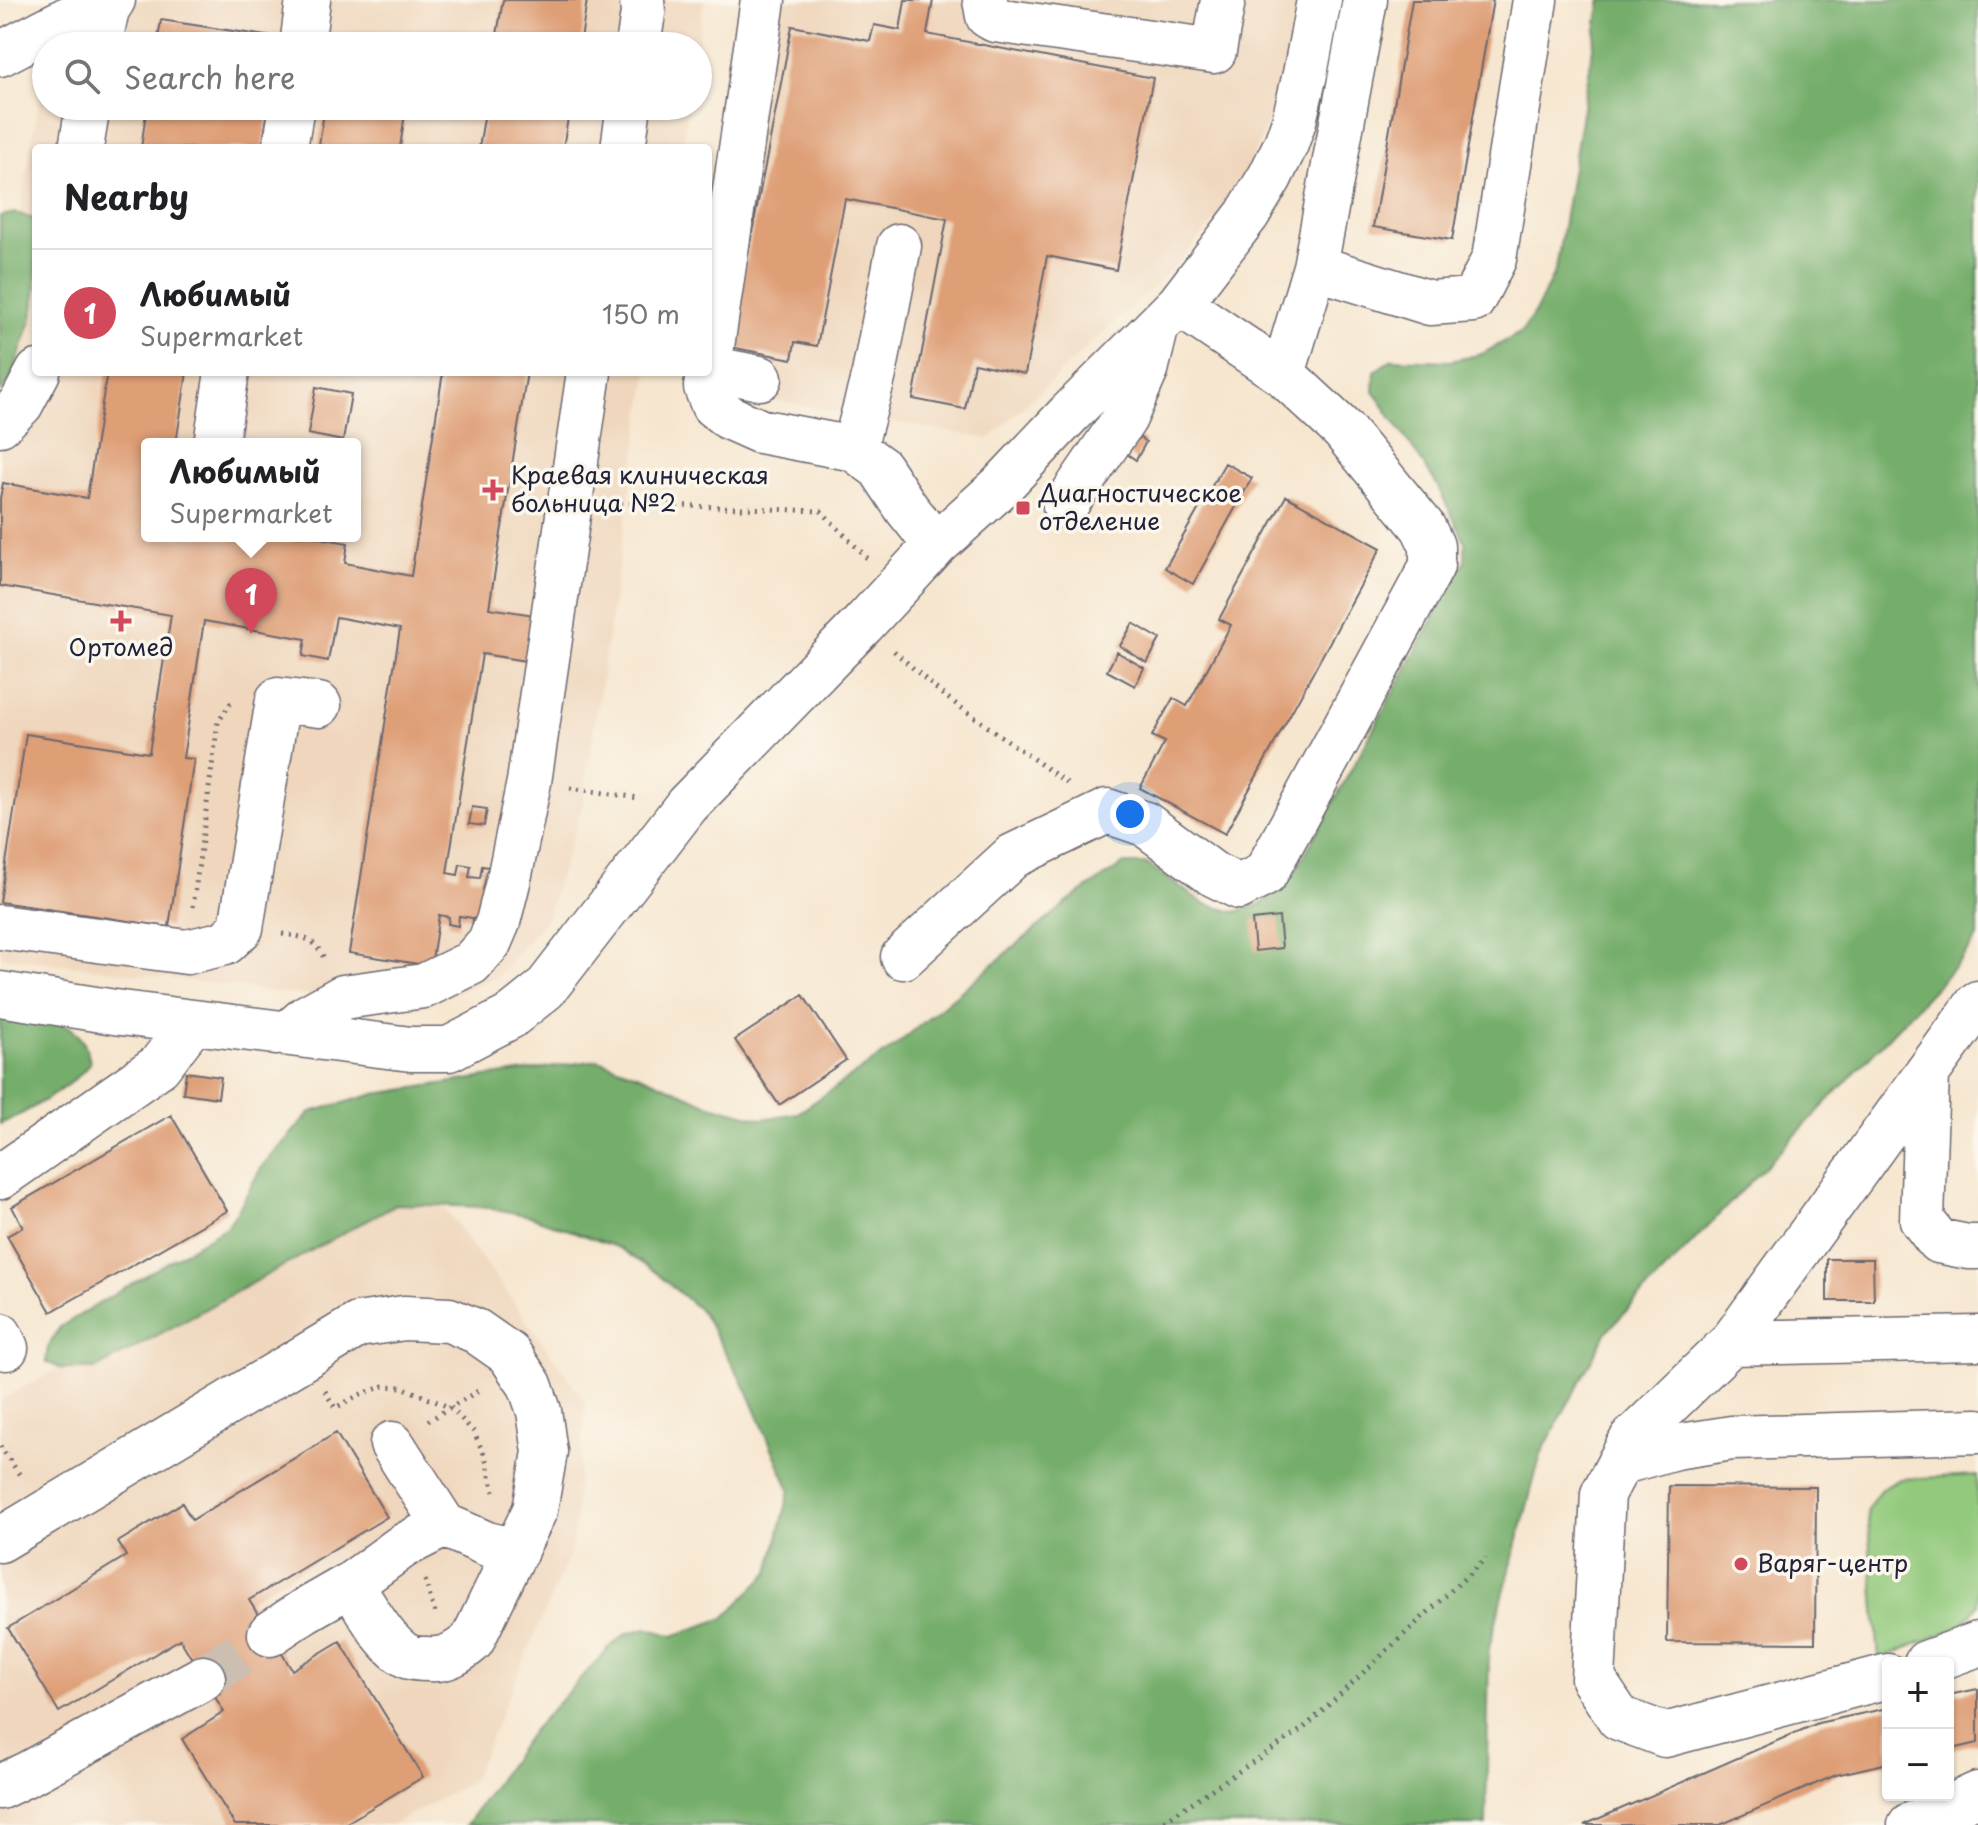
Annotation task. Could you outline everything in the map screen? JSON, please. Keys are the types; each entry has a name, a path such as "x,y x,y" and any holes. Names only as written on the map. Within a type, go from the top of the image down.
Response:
{"lane":[{"path":"42,32 104,0"},
{"path":"102,32 107,9 113,0"},
{"path":"304,32 308,0"},
{"path":"640,32 642,0"},
{"path":"712,348 763,0"},
{"path":"985,0 988,16 995,20 1214,51 1223,0"},
{"path":"0,994 121,1013 411,1049 449,1049 510,1017 545,989 687,805 936,545 1000,487 1168,315 1247,215 1286,144 1305,74 1319,0"},
{"path":"1283,374 1315,267 1365,0"},
{"path":"1315,267 1430,303 1473,300 1494,259 1535,0"},
{"path":"0,54 32,37"},
{"path":"82,144 86,120"},
{"path":"286,144 290,120"},
{"path":"624,144 627,120"},
{"path":"854,449 874,374 899,246"},
{"path":"903,957 1013,856 1107,811 1145,824 1213,874 1239,887 1265,874 1432,566 1432,546 1423,527 1343,430 1283,374 1168,315"},
{"path":"1065,506 1125,418 1168,315"},
{"path":"712,369 760,378"},
{"path":"0,424 21,404 36,376"},
{"path":"217,438 226,376"},
{"path":"276,1033 291,1031 307,1017 343,997 424,986 471,963 489,943 498,922 510,874 529,782 588,376"},
{"path":"708,376 706,387 713,405 730,418 759,431 854,449 880,468 936,545"},
{"path":"0,927 187,952 225,943 241,928 298,702"},
{"path":"1882,1678 1665,1735 1619,1718 1593,1679 1603,1494 1632,1439 1731,1343 1978,1003"},
{"path":"0,1177 159,1066 193,1022"},
{"path":"1927,1073 1922,1220 1938,1241 1978,1247"},
{"path":"0,1540 358,1325 404,1318 449,1320 476,1331 509,1354 530,1385 539,1411 545,1452 535,1510 472,1641 459,1652 438,1660 412,1658 401,1652 386,1636 351,1584"},
{"path":"1731,1343 1975,1345"},
{"path":"1619,1463 1675,1447 1732,1438 1978,1431"},
{"path":"405,1436 428,1533"},
{"path":"270,1634 428,1533 516,1551"},
{"path":"1942,1657 1978,1644"},
{"path":"0,1787 203,1678"},
{"path":"1910,1825 1978,1794"}],"path":[{"path":"572,500 821,511 848,538"},
{"path":"863,624 942,694 1107,811"},
{"path":"187,952 218,722 230,704 246,696 298,702"},
{"path":"529,782 687,805"},
{"path":"405,1436 492,1382"},
{"path":"324,1389 335,1408 384,1386 402,1387 451,1408 473,1431 485,1456 495,1494"},
{"path":"428,1533 449,1656"},
{"path":"1158,1825 1304,1728 1486,1558"}],"shaded area":[{"path":"61,0 704,0 700,32 51,32"},
{"path":"753,0 1298,0 1275,105 1235,198 1178,263 989,439 691,385 692,376 712,376 712,255"},
{"name":"Краевая клиническая больница №2","path":"35,120 686,120 683,144 32,144 32,376 647,376 582,807 545,921 497,977 420,1007 282,993 0,956 0,336"},
{"path":"420,1174 586,1402 572,1549 472,1781 392,1825 0,1825 0,1400"}],"green space":[{"path":"1601,0 1978,0 1978,936 1960,961 1607,1331 1541,1454 1489,1648 1486,1825 466,1825 532,1731 609,1648 626,1634 646,1628 673,1636 724,1618 769,1572 790,1490 748,1392 702,1312 655,1272 619,1248 530,1216 485,1207 396,1204 96,1369 62,1369 46,1362 48,1346 60,1327 226,1227 262,1166 311,1112 375,1094 598,1060 707,1104 761,1119 798,1113 894,1047 1074,897 1124,864 1147,864 1205,904 1235,912 1263,903 1293,876 1465,561 1465,542 1436,483 1374,392 1375,371 1392,359 1451,361 1482,354 1522,332 1538,307 1556,269"},
{"path":"16,213 32,219 32,318 11,378 0,392 0,216"},
{"path":"0,1017 44,1019 68,1026 78,1034 90,1062 63,1088 0,1124"},
{"path":"1977,1475 1978,1605 1961,1626 1879,1659 1867,1510 1880,1490 1900,1479"}],"building":[{"path":"503,0 587,0 582,32 497,32"},
{"path":"905,0 933,0 927,34 1153,78 1116,270 1047,256 1025,374 974,363 965,409 913,399 947,219 845,199 817,346 795,342 792,359 730,347 792,26 870,41 874,25 900,30"},
{"path":"1412,0 1493,0 1452,240 1373,227"},
{"path":"161,20 240,32 159,32"},
{"path":"145,120 267,120 263,144 142,144"},
{"path":"323,120 404,120 401,144 319,144"},
{"path":"484,120 568,120 564,144 480,144"},
{"path":"106,376 186,376 177,438 141,438 141,542 342,542 348,543 345,563 411,576 442,376 526,376 489,608 534,615 526,661 482,654 447,873 458,875 460,864 471,866 469,877 480,878 482,866 495,868 485,931 472,929 473,918 459,916 458,926 448,924 449,917 439,915 431,966 349,953 400,629 336,617 328,661 303,656 306,639 204,621 183,758 194,759 169,927 0,902 26,734 149,753 171,615 0,586 0,498 3,483 87,498"},
{"path":"316,387 351,394 344,438 308,434"},
{"path":"1132,432 1146,442 1136,460 1121,450"},
{"path":"1225,463 1252,478 1193,584 1165,568"},
{"path":"1286,496 1381,548 1225,834 1140,788 1165,742 1152,736 1173,698 1187,706 1231,625 1219,619"},
{"path":"1133,623 1160,639 1147,663 1120,646"},
{"path":"1117,652 1144,668 1135,686 1107,671"},
{"path":"472,807 487,809 484,826 469,824"},
{"path":"1279,917 1282,948 1255,951 1252,920"},
{"path":"803,995 846,1060 779,1105 735,1040"},
{"path":"186,1072 221,1077 218,1098 183,1093"},
{"path":"171,1115 227,1211 51,1312 7,1236 23,1227 12,1207"},
{"path":"1827,1259 1873,1259 1874,1301 1827,1301"},
{"path":"336,1433 387,1517 249,1600 292,1670 340,1641 423,1777 343,1825 235,1825 182,1739 224,1712 180,1639 59,1712 8,1628 126,1556 118,1542 182,1503 192,1520"},
{"name":"Варяг-центр","path":"1669,1486 1816,1487 1815,1643 1667,1642"},
{"path":"1978,1689 1978,1743 1954,1749 1954,1729 1954,1694"},
{"path":"1882,1709 1882,1764 1836,1775 1720,1825 1584,1825 1818,1723"}],"tunnel":[{"path":"203,1678 270,1634"}],"place":[{"name":"Краевая клиническая больница №2","path":"493,490"},
{"name":"Диагностическое отделение","path":"1023,508"},
{"name":"Ортомед","path":"121,621"},
{"name":"Любимый","path":"251,634"},
{"name":"Варяг-центр","path":"1741,1564"}]}
